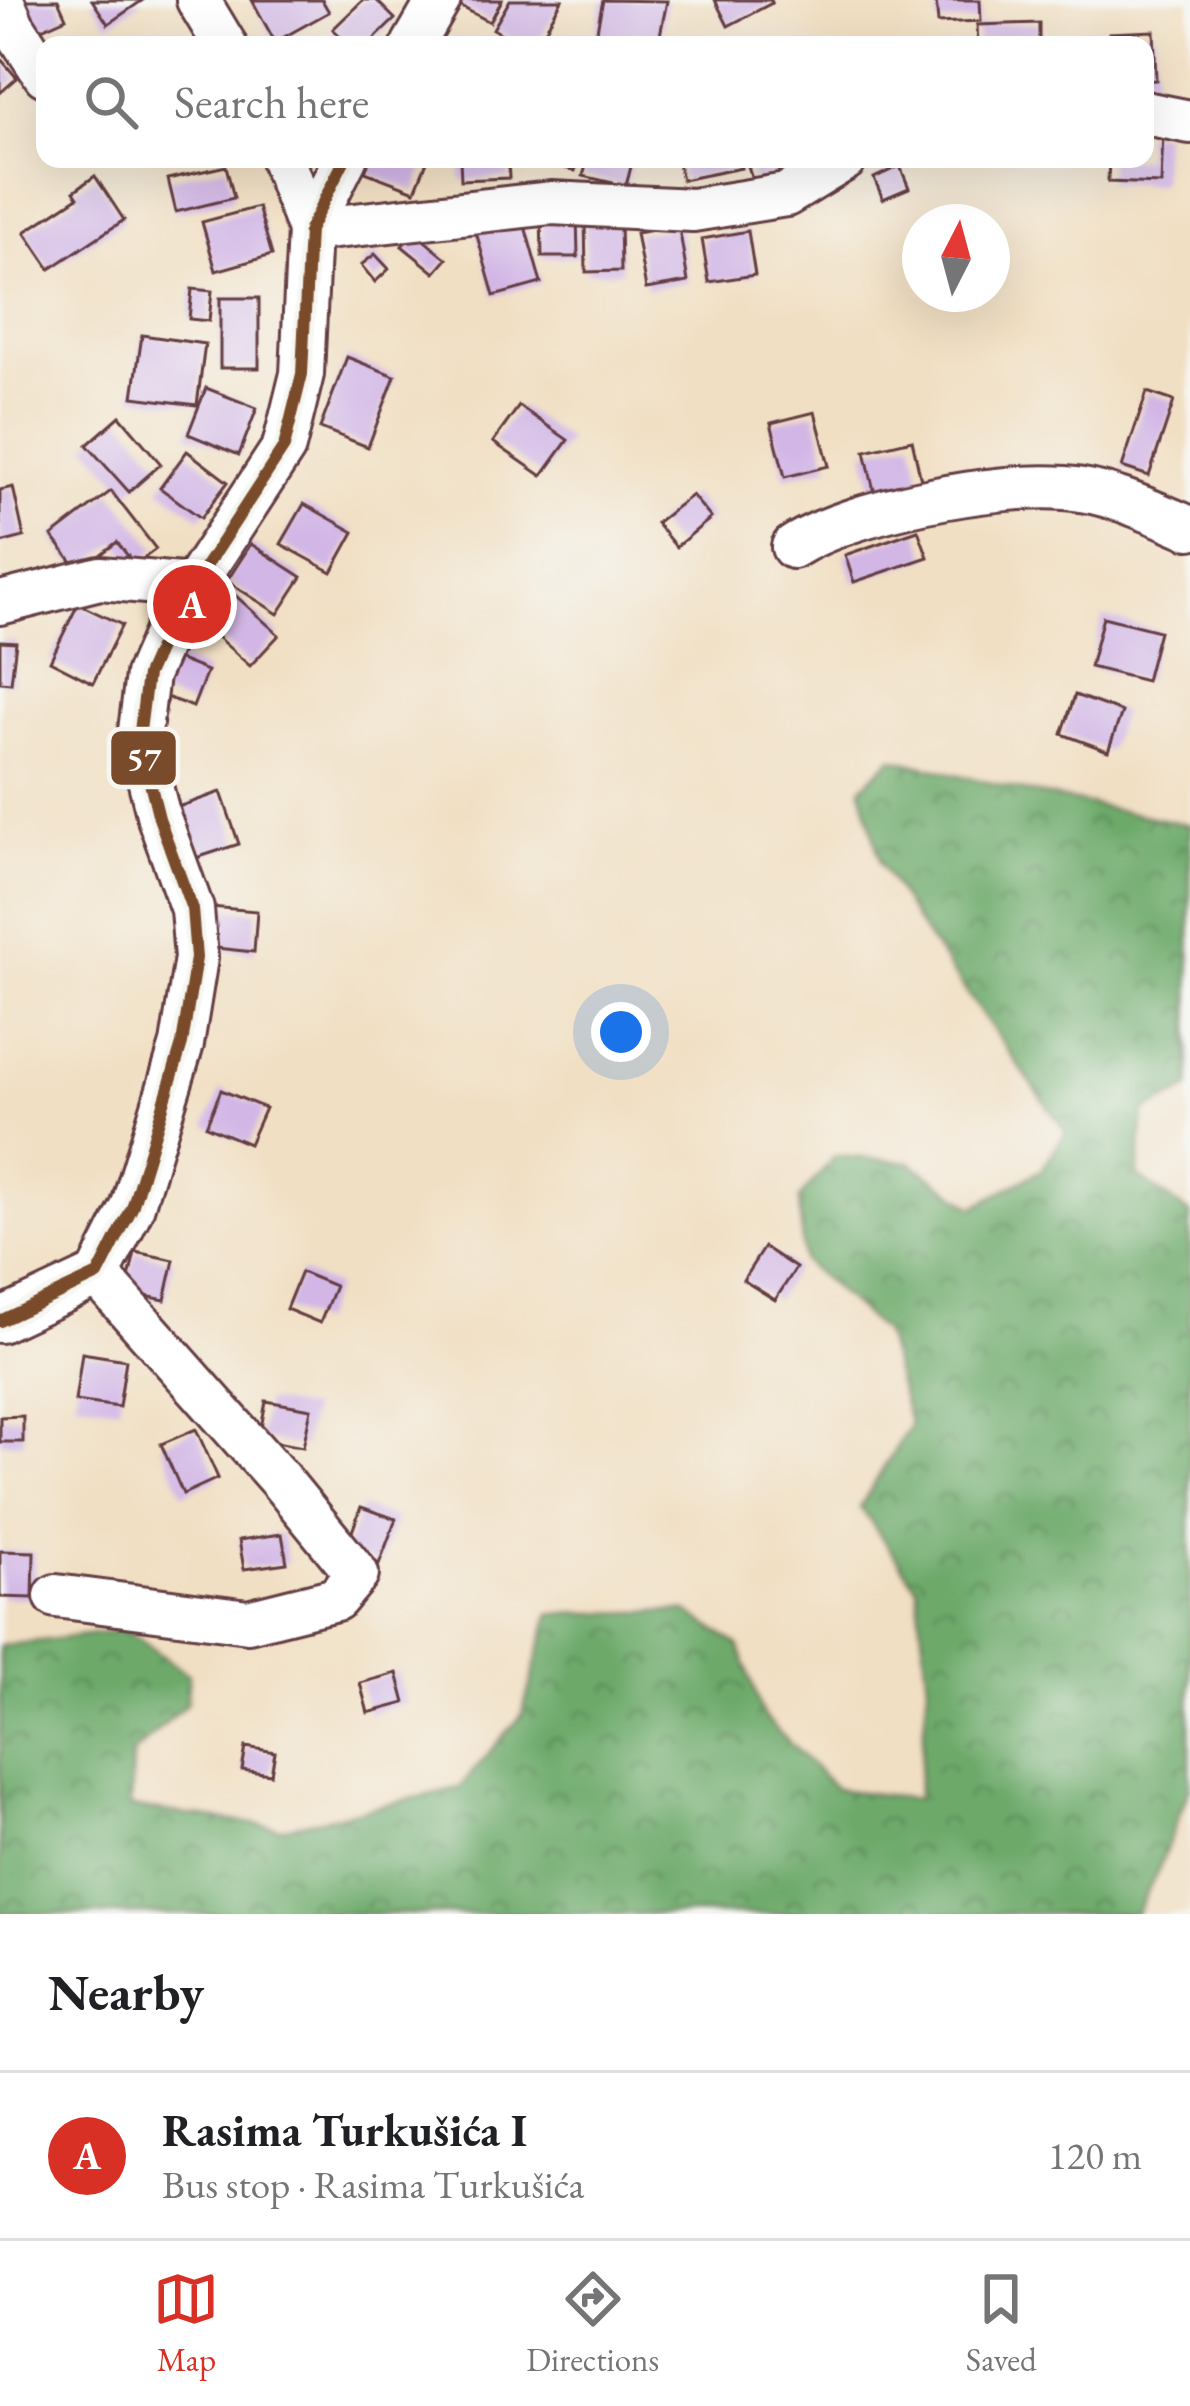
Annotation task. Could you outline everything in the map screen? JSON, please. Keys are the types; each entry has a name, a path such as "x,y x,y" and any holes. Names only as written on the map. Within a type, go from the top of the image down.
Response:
{"street":[{"path":"2,0 36,61"},
{"path":"198,0 220,36"},
{"path":"418,36 440,0"},
{"path":"1154,115 1190,122"},
{"path":"0,1321 98,1276 138,1188 182,1044 196,958 192,909 159,818 139,739 147,675 172,618 284,447 302,374 309,230 285,168"},
{"path":"309,230 340,168"},
{"path":"309,230 551,202 693,210 786,194 830,168"},
{"path":"793,547 816,532 875,515 963,495 1042,488 1111,496 1190,527"},
{"path":"0,603 100,578 193,586"},
{"path":"56,1596 248,1621 336,1599 357,1574 98,1276"}],"green space":[{"path":"892,758 1190,825 1190,1088 1144,1112 1138,1176 1190,1214 1190,1786 1136,1914 0,1914 0,1646 126,1630 189,1675 186,1704 132,1754 130,1807 282,1828 459,1788 522,1715 550,1614 686,1611 739,1646 763,1716 835,1789 917,1799 928,1685 917,1587 860,1507 910,1425 884,1333 803,1261 799,1199 835,1156 910,1162 974,1207 1041,1170 1066,1132 915,920 881,864 861,788"}],"building":[{"path":"23,0 58,0 66,18 37,31"},
{"path":"92,0 143,0 108,24"},
{"path":"252,0 322,0 329,12 286,36 272,36"},
{"path":"363,0 376,0 395,19 377,36 340,36 333,29"},
{"path":"458,0 502,0 490,22 456,4"},
{"path":"510,0 562,0 542,36 505,36 493,29"},
{"path":"603,0 667,1 660,36 596,36"},
{"path":"715,0 771,0 772,3 728,26"},
{"path":"936,0 980,0 981,21 938,23"},
{"path":"1039,23 1039,36 978,36 977,25"},
{"path":"1154,31 1156,80 1154,36 1109,33"},
{"path":"0,58 17,78 0,93"},
{"path":"1154,133 1163,133 1161,184 1108,182 1109,168 1154,168"},
{"path":"226,168 234,198 176,212 168,179"},
{"path":"367,168 424,168 415,191 365,172"},
{"path":"460,168 508,168 509,178 461,180"},
{"path":"585,168 631,168 626,186 583,176"},
{"path":"679,168 741,168 682,180"},
{"path":"749,168 778,168 780,175 753,183"},
{"path":"901,168 909,188 883,199 874,178"},
{"path":"95,176 124,220 50,269 25,232 78,197 74,191"},
{"path":"258,207 272,255 216,271 202,222"},
{"path":"577,214 578,257 542,257 541,215"},
{"path":"523,219 541,283 494,296 476,232"},
{"path":"585,220 620,220 621,271 586,272"},
{"path":"679,226 688,282 646,289 636,233"},
{"path":"748,231 755,275 709,282 702,239"},
{"path":"414,232 447,259 435,273 402,246"},
{"path":"375,254 389,269 375,282 361,265"},
{"path":"192,289 212,291 209,321 189,319"},
{"path":"220,298 259,298 259,368 220,368"},
{"path":"142,335 205,344 197,405 133,397"},
{"path":"347,357 395,376 368,447 320,428"},
{"path":"206,388 257,408 239,455 188,434"},
{"path":"1147,392 1174,401 1149,476 1122,467"},
{"path":"519,406 568,440 542,476 493,442"},
{"path":"815,412 829,466 785,477 771,423"},
{"path":"120,416 161,464 129,492 87,445"},
{"path":"912,440 921,480 874,491 865,451"},
{"path":"187,451 228,482 201,518 160,488"},
{"path":"13,487 24,537 0,543 0,490"},
{"path":"111,491 156,549 135,565 117,542 79,571 52,536"},
{"path":"692,495 711,518 676,547 656,523"},
{"path":"304,504 354,532 332,572 281,544"},
{"path":"918,530 928,557 854,582 845,555"},
{"path":"251,544 302,577 278,614 227,581"},
{"path":"236,596 279,635 250,666 207,628"},
{"path":"78,604 122,625 93,683 50,661"},
{"path":"1103,617 1159,631 1146,681 1090,667"},
{"path":"0,641 16,642 11,683 0,682"},
{"path":"170,656 207,671 193,707 155,693"},
{"path":"1075,695 1122,712 1108,751 1062,734"},
{"path":"221,792 239,844 196,858 178,807"},
{"path":"210,907 257,911 254,952 206,947"},
{"path":"221,1090 265,1108 249,1144 206,1126"},
{"path":"764,1247 796,1268 775,1300 743,1280"},
{"path":"135,1252 174,1260 165,1300 126,1292"},
{"path":"301,1272 335,1286 320,1323 286,1309"},
{"path":"82,1353 126,1360 119,1407 75,1401"},
{"path":"266,1401 311,1409 303,1447 259,1439"},
{"path":"23,1416 23,1442 0,1442 0,1417"},
{"path":"196,1429 218,1478 183,1494 161,1444"},
{"path":"361,1507 396,1519 379,1564 345,1551"},
{"path":"282,1534 287,1563 244,1569 239,1540"},
{"path":"0,1551 34,1552 33,1598 0,1597"},
{"path":"397,1673 405,1703 368,1713 360,1683"},
{"path":"246,1747 275,1752 271,1774 242,1770"}],"transit line":[{"name":"57","path":"0,1321 98,1275 132,1208 182,1044 196,958 192,909 159,818 139,739 147,675 172,618 284,447 302,374 309,230 340,168"}],"place":[{"name":"Rasima Turkušića I","path":"192,604"}]}
